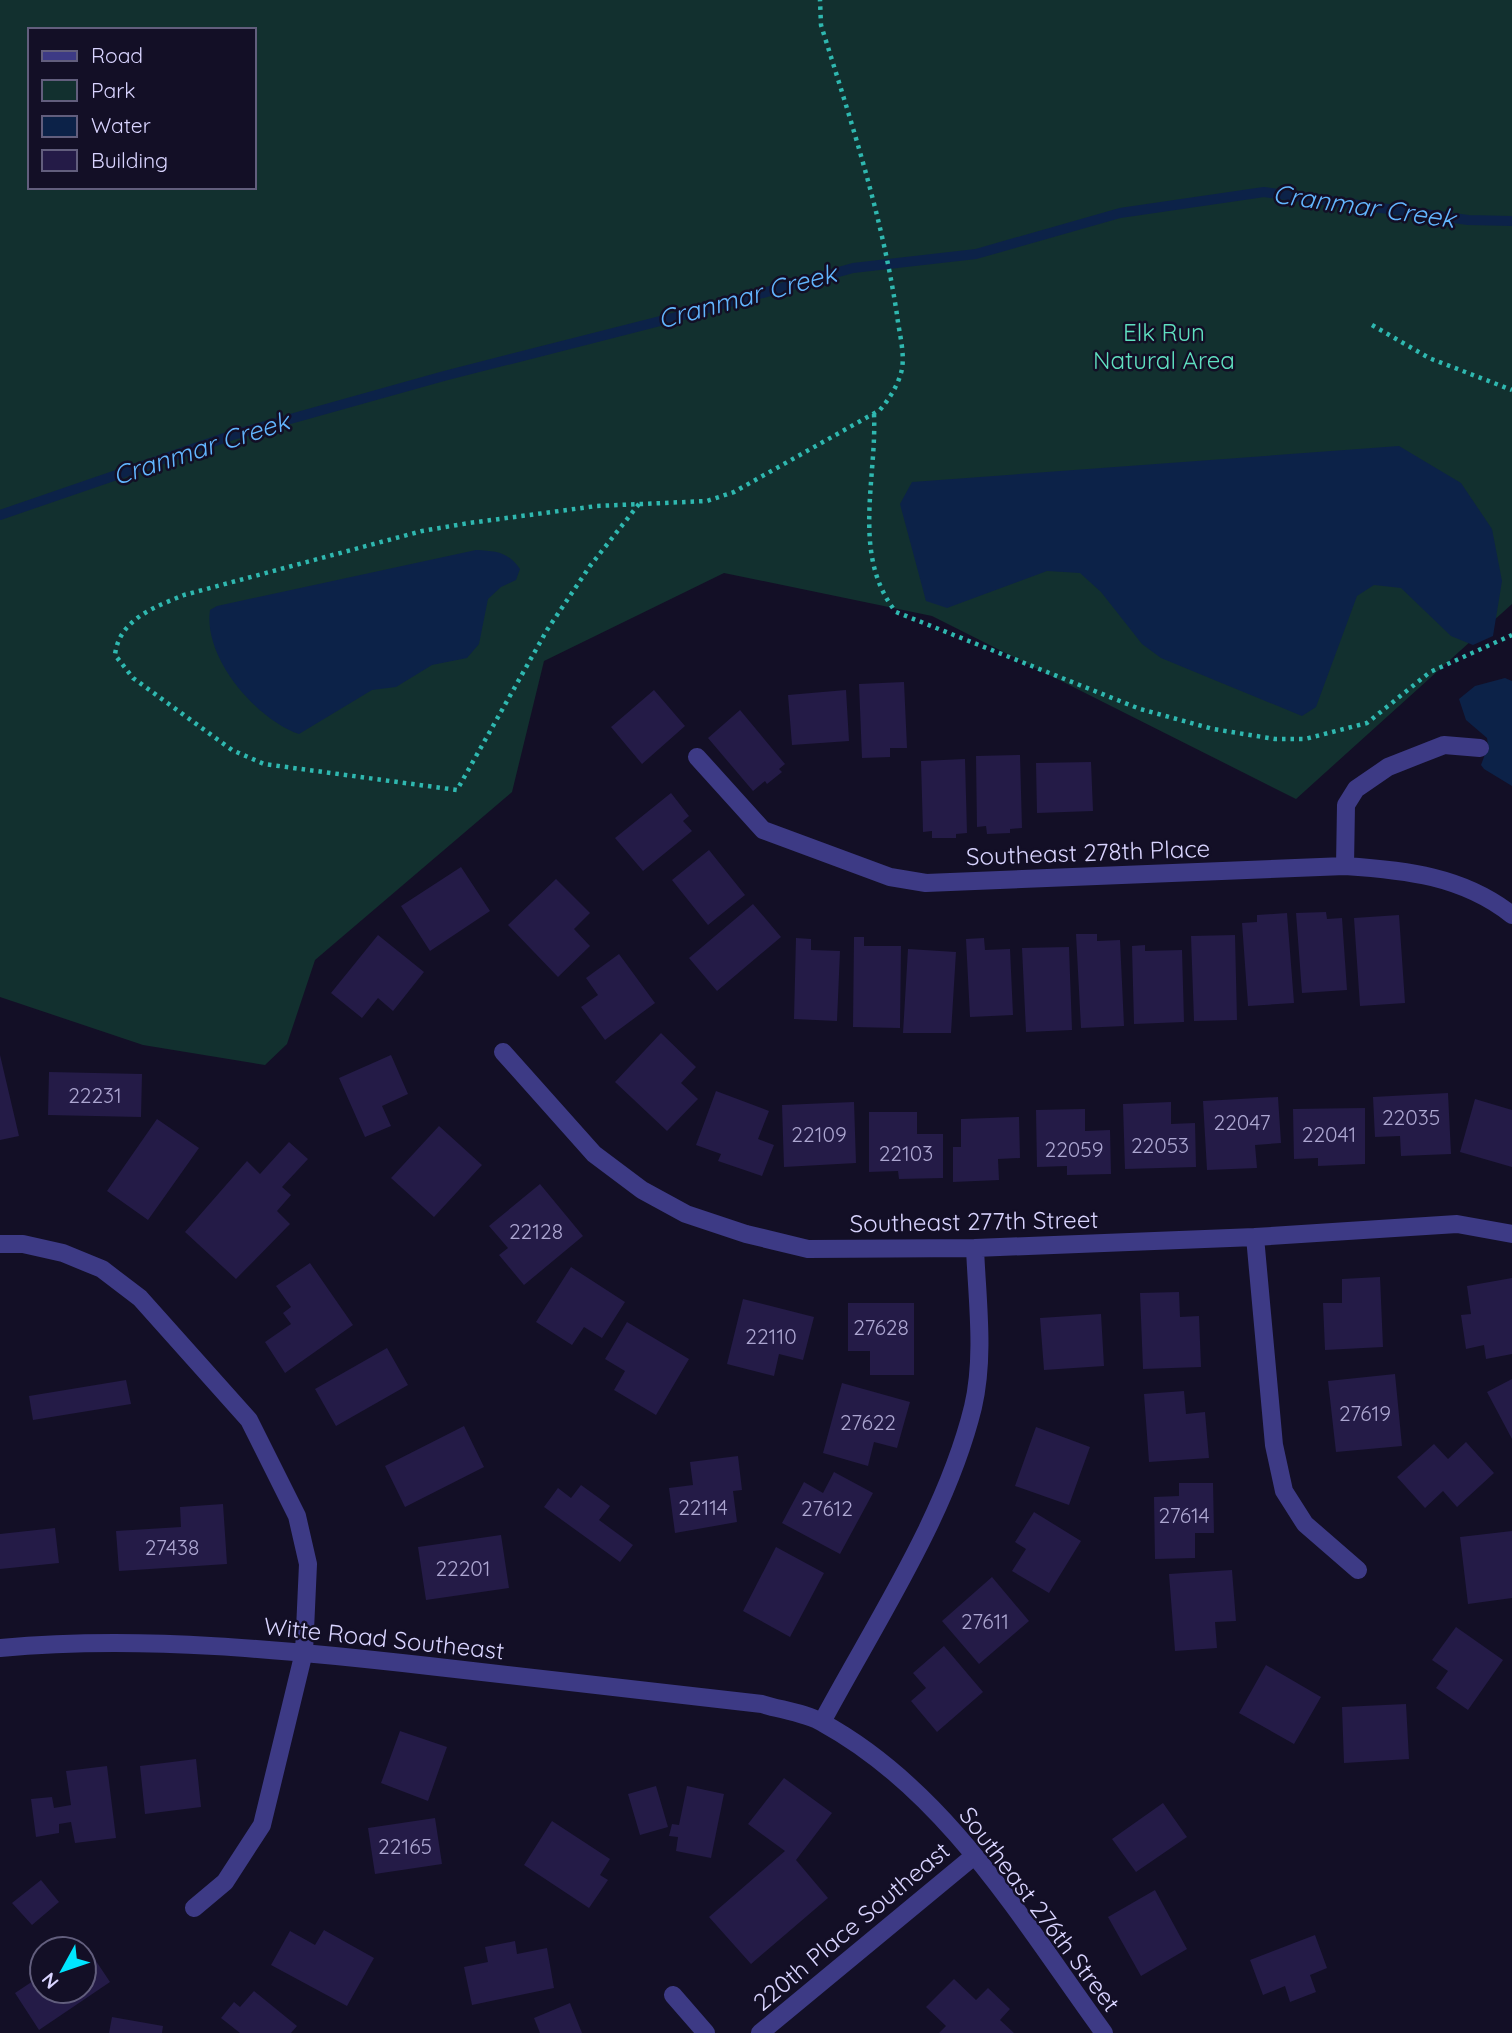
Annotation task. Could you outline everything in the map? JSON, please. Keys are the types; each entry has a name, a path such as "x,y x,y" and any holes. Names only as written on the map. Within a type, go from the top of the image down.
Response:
{"street":[{"path":"1345,866 1346,805 1356,789 1388,767 1444,745 1479,748"},
{"name":"Southeast 278th Place","path":"697,757 763,831 890,877 926,883 1345,866 1404,870 1440,878 1498,904 1512,915"},
{"name":"Southeast 277th Street","path":"503,1052 594,1154 642,1190 686,1214 746,1234 808,1249 975,1248 1255,1237 1457,1224 1512,1234"},
{"path":"1255,1237 1274,1445 1284,1491 1305,1524 1358,1570"},
{"path":"0,1244 23,1244 63,1253 102,1269 140,1298 249,1420 297,1516 308,1564 304,1652 262,1825 225,1882 194,1908"},
{"path":"821,1722 924,1533 950,1475 973,1406 979,1356 975,1248"},
{"name":"Witte Road Southeast","path":"0,1648 66,1642 130,1642 304,1652 762,1704"},
{"name":"Southeast 276th Street","path":"762,1704 821,1722 902,1777 974,1856 1104,2033"},
{"name":"220th Place Southeast","path":"760,2033 974,1856"},
{"path":"673,1995 705,2033"}],"path":[{"path":"639,505 590,566 547,631 457,790 264,764 232,750 133,678 115,655 116,642 124,630 149,609 184,595 422,531 597,506 707,501 734,492 874,414 891,397 902,372 891,279 869,179 821,25 820,0"},
{"path":"1372,325 1430,358 1512,390"},
{"path":"874,414 870,545 884,597 896,612 1140,709 1213,729 1275,739 1305,738 1374,719 1430,672 1512,635"}],"green space":[{"name":"Elk Run Natural Area","path":"0,0 1512,0 1512,604 1296,799 932,616 724,573 544,661 512,792 315,960 287,1044 265,1065 143,1045 0,997"}],"water":[{"path":"1399,446 1461,483 1492,529 1502,581 1493,636 1473,645 1451,636 1401,588 1374,585 1357,596 1316,707 1302,716 1161,658 1142,644 1101,592 1080,573 1047,571 947,608 926,601 900,504 912,482"},
{"path":"476,550 501,554 511,559 520,569 516,580 501,587 488,599 479,644 467,658 432,665 396,687 372,690 299,734 266,715 250,701 224,666 215,648 210,628 210,610 217,606"},
{"path":"1505,678 1512,681 1512,786 1481,765 1488,746 1487,738 1466,720 1459,699 1475,686"}],"building":[{"path":"904,682 907,748 890,748 890,757 862,758 859,684"},
{"path":"654,690 685,726 642,764 611,727"},
{"path":"846,690 849,741 792,745 788,695"},
{"path":"740,710 785,764 779,769 782,772 753,791 708,738"},
{"path":"1020,755 1022,828 1010,829 1010,833 987,834 986,826 977,827 976,756"},
{"path":"965,759 967,833 956,834 956,838 932,838 932,831 923,832 921,761"},
{"path":"1091,762 1093,811 1037,813 1036,763"},
{"path":"671,793 689,816 683,821 692,831 643,871 615,838"},
{"path":"709,850 745,895 708,925 672,880"},
{"path":"461,867 490,911 430,951 401,906"},
{"path":"556,879 590,913 574,929 590,946 558,977 508,925"},
{"path":"753,904 781,937 717,991 689,958"},
{"path":"1326,912 1327,919 1342,918 1347,990 1302,993 1296,913"},
{"path":"1287,913 1294,1003 1248,1006 1242,923 1257,922 1257,915"},
{"path":"1399,915 1405,1003 1360,1006 1354,918"},
{"path":"1076,934 1097,934 1097,941 1120,940 1124,1026 1081,1028"},
{"path":"378,935 424,972 393,1011 378,998 362,1018 331,993"},
{"path":"1235,935 1237,1020 1194,1021 1191,936"},
{"path":"854,937 864,937 864,946 901,946 900,1028 853,1027"},
{"path":"796,938 811,939 811,950 840,951 837,1021 794,1019"},
{"path":"984,938 985,950 1010,949 1013,1015 970,1017 966,939"},
{"path":"1145,945 1145,951 1182,950 1184,1022 1134,1024 1132,946"},
{"path":"1069,947 1072,1030 1026,1032 1022,948"},
{"path":"908,949 956,952 951,1033 903,1033"},
{"path":"619,954 655,1003 605,1040 581,1007 598,995 586,978"},
{"path":"661,1033 696,1067 681,1083 698,1099 667,1131 615,1082"},
{"path":"0,1055 19,1136 0,1140"},
{"path":"391,1055 408,1094 382,1106 391,1126 365,1137 339,1078"},
{"path":"49,1072 142,1074 141,1117 48,1115"},
{"path":"716,1091 769,1111 758,1139 774,1145 762,1176 718,1161 721,1154 696,1145"},
{"path":"1448,1093 1451,1154 1401,1156 1400,1136 1375,1137 1373,1097"},
{"path":"1278,1097 1281,1143 1255,1145 1257,1168 1207,1170 1203,1101"},
{"path":"1475,1099 1512,1110 1512,1167 1460,1152"},
{"path":"854,1102 856,1163 784,1167 782,1105"},
{"path":"1171,1102 1171,1124 1195,1123 1196,1167 1125,1169 1123,1104"},
{"path":"1365,1108 1365,1164 1318,1166 1318,1158 1294,1159 1293,1109"},
{"path":"1085,1109 1085,1131 1110,1130 1111,1174 1067,1175 1067,1166 1037,1167 1036,1110"},
{"path":"869,1112 917,1112 917,1134 943,1134 943,1178 899,1179 898,1171 869,1172"},
{"path":"1019,1117 1020,1158 998,1159 999,1180 953,1182 953,1147 961,1147 961,1119"},
{"path":"157,1119 199,1148 148,1220 107,1191"},
{"path":"439,1126 482,1165 434,1217 391,1178"},
{"path":"289,1142 308,1159 282,1187 291,1195 277,1211 290,1224 236,1279 185,1232 247,1161 260,1174"},
{"path":"540,1184 583,1236 524,1285 499,1255 508,1248 489,1226"},
{"path":"310,1263 353,1325 285,1373 265,1342 291,1324 283,1313 291,1307 276,1286"},
{"path":"571,1267 625,1302 602,1338 584,1327 572,1345 536,1322"},
{"path":"1380,1277 1383,1347 1325,1350 1323,1303 1342,1303 1342,1279"},
{"path":"1512,1278 1512,1354 1486,1359 1484,1345 1466,1349 1461,1315 1471,1314 1467,1286"},
{"path":"1179,1292 1180,1317 1199,1316 1201,1367 1143,1369 1140,1293"},
{"path":"743,1299 814,1317 803,1360 779,1354 774,1376 727,1364"},
{"path":"848,1303 914,1303 914,1375 870,1375 870,1351 848,1351"},
{"path":"1101,1314 1104,1366 1044,1370 1040,1318"},
{"path":"627,1322 689,1359 656,1415 614,1390 625,1371 605,1359"},
{"path":"387,1348 408,1385 336,1426 315,1389"},
{"path":"1395,1374 1402,1446 1336,1452 1328,1381"},
{"path":"1512,1379 1512,1439 1487,1392"},
{"path":"126,1380 131,1404 33,1420 29,1396"},
{"path":"842,1383 910,1402 897,1448 874,1442 868,1466 823,1453"},
{"path":"1184,1391 1186,1414 1205,1412 1209,1458 1149,1462 1144,1394"},
{"path":"464,1426 484,1467 405,1507 385,1466"},
{"path":"1036,1427 1090,1447 1069,1505 1015,1486"},
{"path":"1466,1442 1494,1473 1457,1507 1443,1491 1425,1508 1397,1477 1434,1444 1448,1459"},
{"path":"738,1456 742,1490 733,1491 737,1522 675,1533 669,1488 693,1485 690,1462"},
{"path":"834,1472 873,1493 840,1554 782,1523 804,1482 823,1493"},
{"path":"1179,1483 1213,1483 1214,1533 1195,1533 1195,1558 1155,1559 1154,1497 1179,1496"},
{"path":"581,1485 610,1506 599,1520 633,1545 620,1562 544,1507 558,1488 571,1498"},
{"path":"223,1504 227,1564 119,1571 116,1531 181,1527 180,1507"},
{"path":"1034,1512 1081,1541 1049,1593 1012,1571 1026,1549 1015,1542"},
{"path":"55,1528 59,1563 0,1569 0,1534"},
{"path":"1512,1531 1512,1598 1468,1604 1460,1537"},
{"path":"501,1535 509,1588 426,1600 418,1547"},
{"path":"776,1547 824,1573 790,1637 743,1611"},
{"path":"1232,1570 1236,1621 1215,1622 1217,1648 1175,1651 1169,1574"},
{"path":"992,1577 1029,1621 979,1664 942,1621"},
{"path":"1456,1627 1503,1660 1468,1710 1436,1688 1448,1671 1432,1660"},
{"path":"944,1646 983,1692 937,1732 911,1701 926,1688 913,1673"},
{"path":"1266,1665 1321,1697 1294,1744 1239,1713"},
{"path":"1406,1704 1409,1759 1344,1763 1342,1707"},
{"path":"400,1731 447,1747 428,1801 381,1783"},
{"path":"196,1759 201,1807 145,1814 140,1766"},
{"path":"107,1766 116,1838 75,1843 71,1822 59,1824 59,1833 36,1837 31,1799 52,1797 54,1808 71,1805 66,1771"},
{"path":"784,1778 832,1813 796,1860 828,1898 751,1964 709,1917 785,1851 748,1824"},
{"path":"656,1786 668,1827 640,1835 628,1794"},
{"path":"687,1786 724,1794 711,1858 676,1851 678,1837 669,1836 672,1824 679,1825"},
{"path":"1163,1803 1187,1837 1136,1872 1112,1839"},
{"path":"435,1818 442,1864 375,1874 368,1828"},
{"path":"552,1821 610,1859 600,1875 608,1880 589,1908 524,1865"},
{"path":"41,1880 59,1902 32,1925 12,1903"},
{"path":"1155,1890 1187,1949 1141,1976 1108,1917"},
{"path":"324,1930 374,1958 347,2006 271,1965 290,1931 315,1945"},
{"path":"1315,1935 1327,1968 1310,1975 1316,1992 1290,2002 1285,1986 1263,1995 1250,1960"},
{"path":"515,1941 517,1954 547,1948 554,1988 472,2005 464,1967 488,1962 485,1947"},
{"path":"98,1964 110,1982 98,1990"},
{"path":"954,1979 976,2000 988,1988 1010,2009 1000,2020 1014,2033 939,2033 946,2026 926,2007"},
{"path":"28,1984 28,2005 76,2005 39,2030 15,1993"},
{"path":"254,1991 297,2026 291,2033 240,2033 221,2018 234,2002 240,2007"},
{"path":"570,2003 582,2033 540,2033 534,2018"},
{"path":"112,2017 163,2026 162,2033 109,2033"}],"waterway":[{"name":"Cranmar Creek","path":"0,515 233,435 444,376 676,317 853,268 976,254 1120,213 1264,192 1468,220 1512,221"}]}
